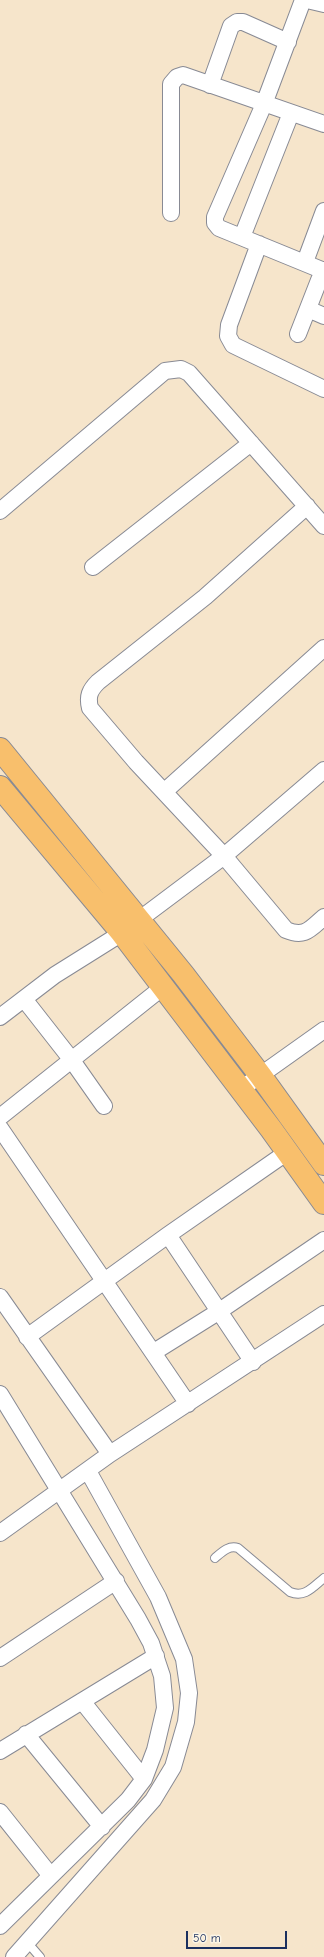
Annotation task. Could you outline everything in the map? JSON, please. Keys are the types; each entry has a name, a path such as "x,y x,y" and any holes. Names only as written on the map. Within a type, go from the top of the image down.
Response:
{"main road":[{"path":"0,749 140,919 260,1074 324,1164"},
{"path":"0,787 122,933 324,1203"}],"street":[{"path":"298,334 324,270 218,228 215,223 215,217 264,104 303,0"},
{"path":"307,0 324,4"},
{"path":"210,85 231,26 237,22 243,22 288,42"},
{"path":"171,213 172,84 177,77 183,76 324,123"},
{"path":"242,238 291,113"},
{"path":"305,262 324,211"},
{"path":"259,244 229,325 228,336 233,345 324,388"},
{"path":"308,309 324,316"},
{"path":"0,511 165,371 181,369 190,373 324,526"},
{"path":"93,567 251,443"},
{"path":"306,506 205,598 91,689 88,698 90,708 136,762 165,791 224,856 286,930 297,934 307,932 324,917"},
{"path":"165,791 324,648"},
{"path":"0,1016 55,974 122,933 224,856 324,770"},
{"path":"0,1117 163,987"},
{"path":"24,999 71,1059 104,1106"},
{"path":"240,1089 324,1030"},
{"path":"0,1128 103,1282 154,1352 188,1404"},
{"path":"27,1337 168,1234 286,1153"},
{"path":"168,1234 218,1312 253,1362"},
{"path":"154,1352 218,1312 324,1240"},
{"path":"0,1297 110,1454"},
{"path":"0,1533 110,1454 253,1362 324,1314"},
{"path":"0,1394 74,1480 158,1597 184,1659 189,1692 186,1722 173,1767 153,1800 14,1957"},
{"path":"0,1926 128,1800 144,1778 155,1750 165,1708 162,1676 151,1643 116,1581 74,1480"},
{"path":"0,1658 116,1581"},
{"path":"0,1751 156,1656"},
{"path":"82,1701 144,1778"},
{"path":"26,1734 102,1827"},
{"path":"0,1812 51,1876"}],"lane":[{"path":"215,1558 228,1548 238,1548 290,1592 296,1594 302,1594 308,1591 324,1578"},
{"path":"27,1942 40,1957"}]}
